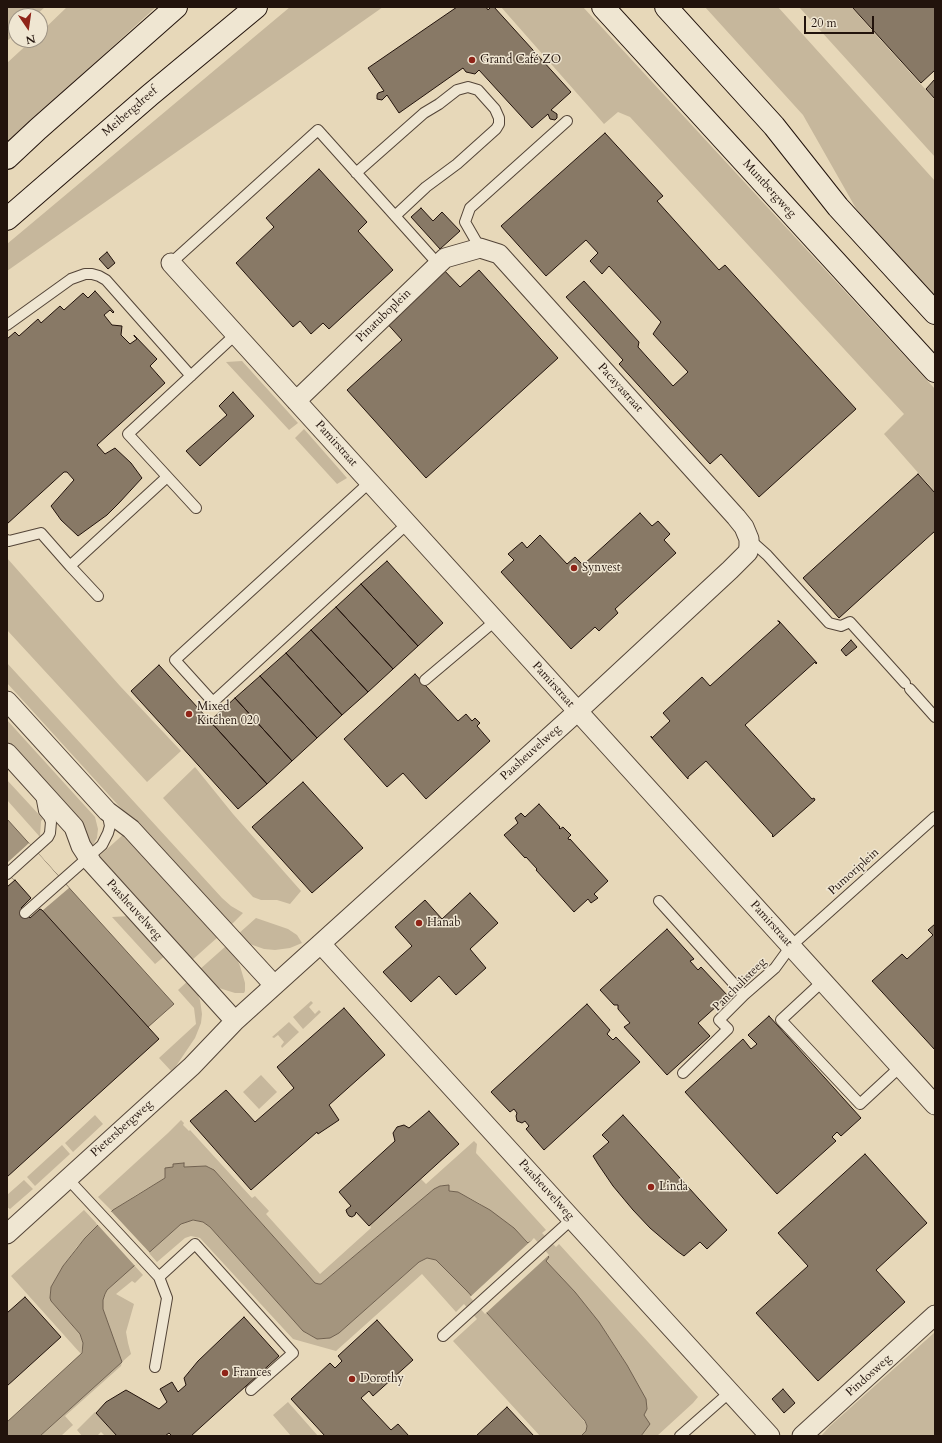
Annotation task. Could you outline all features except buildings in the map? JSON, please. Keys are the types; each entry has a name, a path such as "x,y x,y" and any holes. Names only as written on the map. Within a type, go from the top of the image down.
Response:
{"main road":[{"path":"7,158 44,123 176,7"},
{"name":"Meibergdreef","path":"7,219 144,100 256,7"},
{"name":"Muntbergweg","path":"603,7 935,371"},
{"path":"666,7 774,126 838,207 935,313"}],"street":[{"name":"Pinatuboplein","path":"296,401 445,258 480,248"},
{"name":"Pacayastraat","path":"480,248 499,254 744,527 749,539"},
{"name":"Pamirstraat","path":"171,263 935,1105"},
{"name":"Paasheuvelweg","path":"7,753 74,827 81,846 88,857 235,1021 578,712 744,557 750,546 749,539"},
{"path":"7,701 107,811 131,829 274,986"},
{"name":"Paasheuvelweg","path":"321,944 770,1436"},
{"name":"Pietersbergweg","path":"7,1234 192,1066 235,1021"},
{"name":"Pindosweg","path":"802,1436 935,1315"}],"lane":[{"path":"356,173 424,113 457,90 468,87 478,90 495,109 499,118 499,124 496,129 457,164 426,187 395,216"},
{"path":"480,248 465,222 470,208 566,121"},
{"path":"171,263 318,130 438,264"},
{"path":"7,325 71,279 85,274 92,274 106,280 191,376"},
{"path":"196,508 128,434 236,334"},
{"path":"70,566 167,477"},
{"path":"370,482 175,660 213,702 408,524"},
{"path":"7,540 9,541 41,533 98,596"},
{"path":"749,539 767,555 829,623 841,626 850,622 935,717"},
{"path":"426,680 495,621"},
{"path":"7,874 44,841 50,833 52,827 49,817 44,811 40,789"},
{"path":"25,913 106,839 110,826 107,811"},
{"name":"Pumoriplein","path":"790,946 935,818"},
{"path":"659,901 744,995"},
{"name":"Panchulisteeg","path":"683,1073 728,1029 719,1020 744,995 776,968 790,946"},
{"path":"823,981 781,1020 860,1104 900,1067"},
{"path":"68,1179 159,1277 167,1298 155,1367"},
{"path":"443,1336 572,1219"},
{"path":"159,1277 195,1244 292,1354 251,1390"},
{"path":"680,1436 730,1392"}],"shaded area":[{"path":"7,7 45,7 8,8 7,41"},
{"path":"67,7 156,7 7,143 7,63 23,48 48,48 48,25"},
{"path":"290,7 383,7 7,271 7,244"},
{"path":"501,7 583,7 935,389 935,492 884,434 904,414 630,117 618,112 604,124"},
{"path":"705,7 778,7 935,181 935,297 858,212 803,115"},
{"path":"799,7 851,7 935,100 935,157"},
{"path":"242,361 298,423 289,430 226,362"},
{"path":"304,429 347,478 337,484 295,438"},
{"path":"7,558 120,686 181,751 147,782 7,630"},
{"path":"7,663 222,898 231,906 243,913 229,927 7,683"},
{"path":"7,720 95,817 98,829 97,838 93,845 89,845 78,821 7,743"},
{"path":"195,767 233,814 301,891 290,904 277,900 261,900 253,897 163,798"},
{"path":"7,780 43,819 41,821 40,837 7,800"},
{"path":"7,819 174,1004 148,1027 7,872"},
{"path":"125,833 218,937 191,961 98,857"},
{"path":"130,916 166,955 155,964 112,917"},
{"path":"256,918 288,929 297,935 302,943 290,948 275,950 264,949 247,943 237,935"},
{"path":"226,946 236,957 240,966 245,983 244,993 235,993 219,988 199,970"},
{"path":"189,980 200,1000 202,1014 201,1023 195,1038 172,1072 159,1058 196,1024 194,1008 178,990"},
{"path":"311,1001 313,1003 309,1007 315,1014 319,1010 321,1012 303,1029 293,1017"},
{"path":"289,1022 299,1032 282,1048 281,1046 284,1042 278,1035 274,1038 272,1037"},
{"path":"261,1075 277,1092 259,1109 243,1092"},
{"path":"95,1115 103,1124 73,1152 65,1143"},
{"path":"181,1120 184,1123 183,1125 189,1131 190,1130 252,1198 255,1196 269,1211 266,1214 320,1274 371,1228 370,1225 421,1179 426,1184 474,1141 477,1144 476,1153 546,1230 542,1233 556,1247 559,1244 698,1397 657,1436 641,1436 643,1434 644,1415 647,1409 646,1401 627,1365 611,1340 585,1305 546,1260 514,1228 479,1203 458,1192 449,1191 442,1185 434,1189 321,1284 315,1283 214,1170 209,1167 174,1167 165,1178 112,1211 98,1197"},
{"path":"62,1145 70,1154 35,1186 27,1177"},
{"path":"184,1163 184,1167 206,1166 214,1170 315,1283 319,1284 321,1284 434,1189 440,1186 449,1185 449,1191 458,1192 490,1210 514,1228 528,1243 533,1240 549,1257 546,1261 575,1292 599,1322 627,1365 646,1399 647,1409 644,1415 650,1424 641,1436 581,1436 586,1431 587,1426 585,1421 467,1291 436,1260 427,1258 419,1262 339,1333 330,1338 317,1339 303,1331 210,1227 203,1222 193,1220 181,1224 107,1290 105,1294 103,1309 122,1362 40,1436 7,1436 7,1422 82,1353 83,1343 80,1334 50,1298 51,1287 63,1266 85,1238 113,1210 165,1178 165,1168 173,1167 173,1164"},
{"path":"24,1180 33,1189 10,1209 7,1207 7,1195"},
{"path":"84,1210 98,1225 77,1247 63,1266 51,1287 50,1293 51,1301 80,1334 83,1343 81,1354 11,1276"},
{"path":"191,1220 203,1222 210,1227 306,1333 317,1339 326,1339 339,1333 419,1262 427,1258 436,1260 467,1291 584,1421 587,1426 586,1431 581,1436 540,1436 453,1341 477,1319 464,1304 456,1312 422,1274 336,1351 293,1339 200,1238 191,1236 185,1238 157,1262 148,1252 181,1224"},
{"path":"134,1265 143,1275 135,1283 132,1281 116,1294 134,1304 126,1332 131,1354 122,1362 121,1366 65,1416 73,1425 61,1436 40,1436 121,1362 103,1309 103,1300 107,1290"},
{"path":"935,1332 935,1436 821,1436 830,1426"},
{"path":"288,1402 318,1436 291,1436 273,1415"},
{"path":"95,1412 117,1436 105,1436 101,1432 97,1436 82,1436 77,1430"}],"pier":[{"path":"29,843 69,888 42,911 7,872 7,863"},
{"path":"110,1210 150,1253 135,1266 96,1223"},
{"path":"534,1238 549,1255 485,1314 470,1297"}],"place":[{"name":"Grand Café ZO","path":"472,60"},
{"name":"Synvest","path":"574,568"},
{"name":"Mixed Kitchen 020","path":"189,714"},
{"name":"Hanab","path":"419,923"},
{"name":"Linda","path":"651,1187"},
{"name":"Frances","path":"225,1373"},
{"name":"Dorothy","path":"352,1379"}]}
